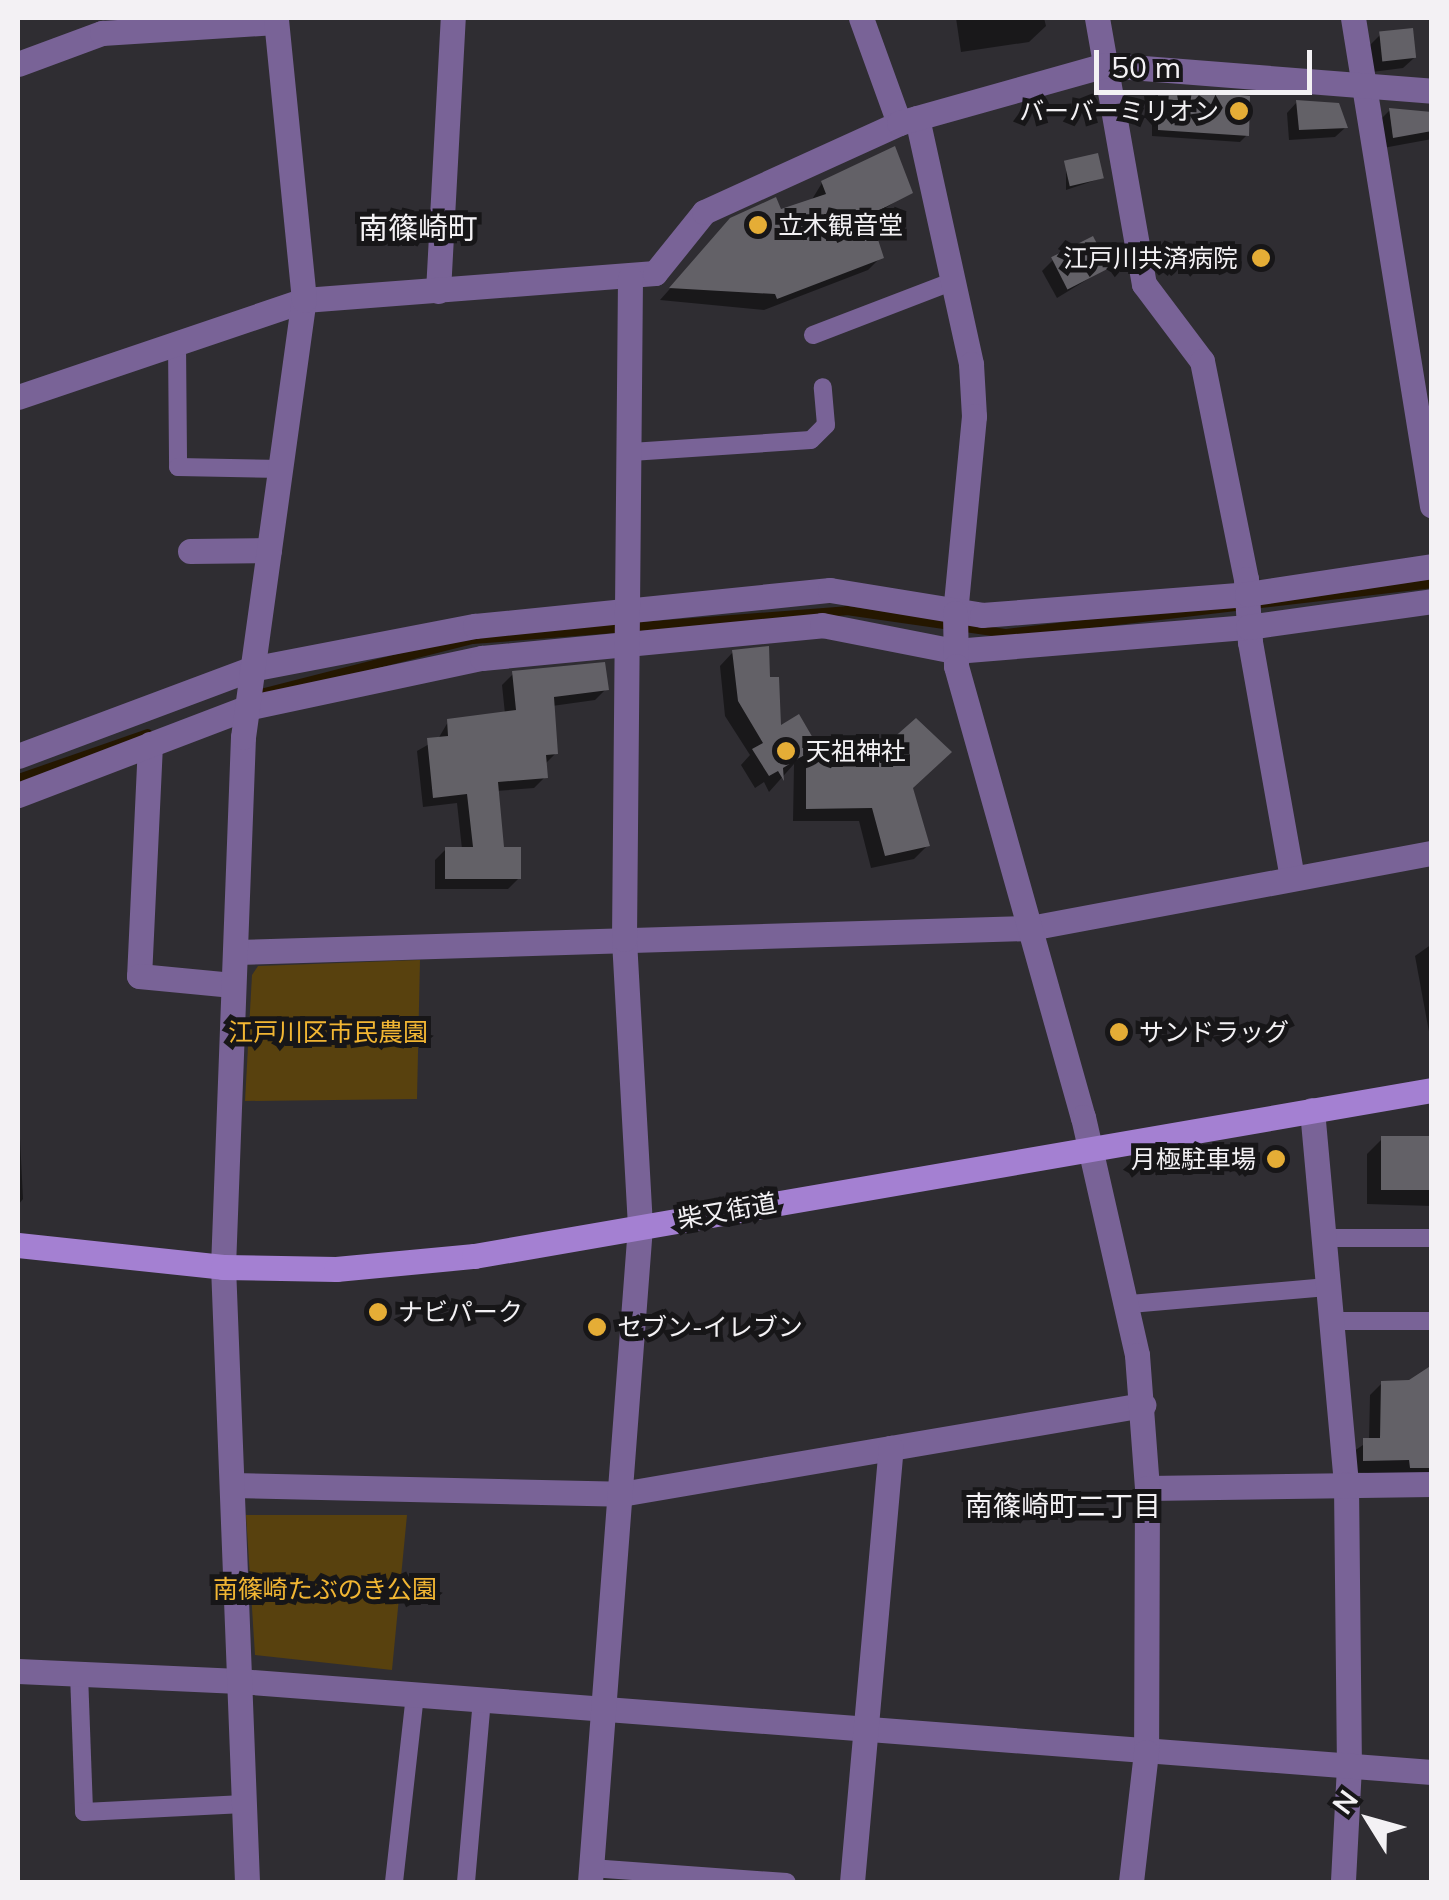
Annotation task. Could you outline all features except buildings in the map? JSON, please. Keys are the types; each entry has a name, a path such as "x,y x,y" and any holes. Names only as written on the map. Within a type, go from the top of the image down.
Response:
{"main road":[{"name":"柴又街道","path":"18,1245 223,1267 336,1268 454,1258 1432,1090"}],"street":[{"path":"438,291 453,18"},
{"path":"861,18 908,120 954,281 974,416 955,629 1130,1304 1143,1405 1148,1488 1146,1752 1131,1882"},
{"path":"1097,18 1144,284 1202,361 1292,878"},
{"path":"1353,18 1360,85 1432,506"},
{"path":"18,64 102,33 276,20 304,300 246,708 223,1267 247,1882"},
{"path":"18,397 304,300 630,278 655,273 704,212 908,120 1105,64 1432,92"},
{"path":"590,1875 640,1226 624,938 630,278"},
{"path":"190,551 270,550"},
{"path":"18,795 246,708 482,658 629,640 822,625 955,629 1248,610 1432,566"},
{"path":"18,756 251,669 476,626 628,606 830,590 955,629 1432,601"},
{"path":"150,744 139,976 234,984"},
{"path":"234,952 1030,928 1432,853"},
{"path":"1312,1110 1346,1484 1349,1766 1343,1882"},
{"path":"233,1485 621,1494 1143,1405"},
{"path":"852,1882 891,1448"},
{"path":"1148,1488 1432,1484"},
{"path":"18,1671 240,1681 1432,1772"}],"lane":[{"path":"812,335 954,281"},
{"path":"177,342 178,467 282,468"},
{"path":"630,452 811,440 826,424 822,387"},
{"path":"1325,1238 1432,1238"},
{"path":"1130,1304 1330,1287"},
{"path":"1333,1322 1432,1321"},
{"path":"79,1674 84,1812 244,1804"},
{"path":"394,1882 414,1694"},
{"path":"466,1882 482,1700"},
{"path":"590,1875 786,1882"}],"green space":[{"name":"江戸川区市民農園","path":"420,960 417,1099 245,1101 252,975 258,966"},
{"name":"南篠崎たぶのき公園","path":"246,1515 407,1515 392,1670 255,1655"}],"waterway":[{"path":"256,694 472,639 846,610 1006,633 1432,583"},
{"path":"18,778 147,733"}],"place":[{"name":"バーバーミリオン","path":"1239,111"},
{"name":"立木観音堂","path":"758,225"},
{"name":"江戸川共済病院","path":"1261,258"},
{"name":"天祖神社","path":"786,751"},
{"name":"サンドラッグ","path":"1119,1032"},
{"name":"月極駐車場","path":"1276,1159"},
{"name":"ナビパーク","path":"378,1312"},
{"name":"セブン-イレブン","path":"597,1327"}],"district":[{"name":"南篠崎町","path":"418,228"},
{"name":"南篠崎町二丁目","path":"1063,1506"}]}
